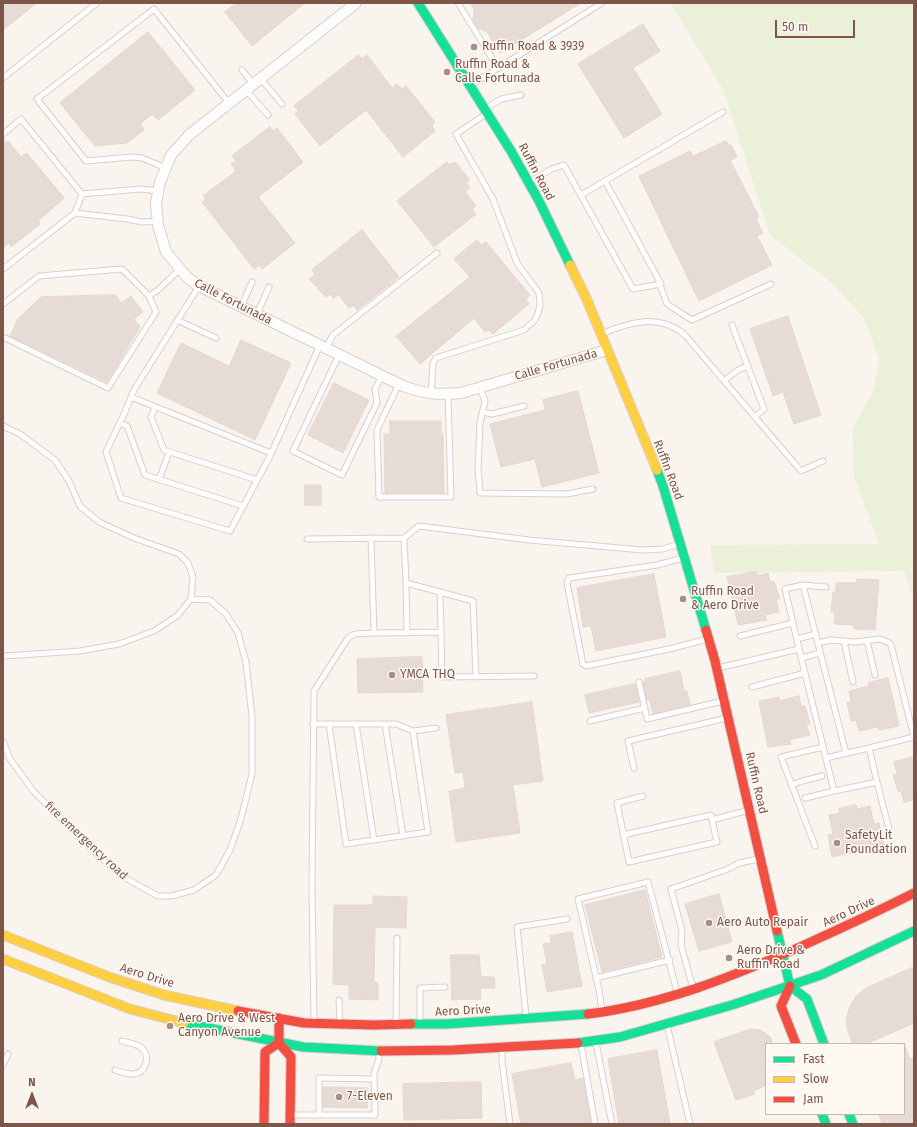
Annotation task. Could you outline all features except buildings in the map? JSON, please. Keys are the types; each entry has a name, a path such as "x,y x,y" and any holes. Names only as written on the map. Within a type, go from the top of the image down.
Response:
{"main road":[{"name":"Ruffin Road","path":"418,3 486,110 528,182 587,300 663,486 717,668 790,986"},
{"name":"Aero Drive","path":"3,935 109,977 164,995 302,1023 396,1025 447,1024 578,1016 602,1012 678,994 720,981 782,955 858,921 914,893"},
{"path":"3,959 130,1009 174,1021 278,1043 303,1047 380,1051 453,1050 581,1042 620,1036 732,1005 821,975 914,931"},
{"path":"17,951 48,952"},
{"path":"790,986 781,1006 796,1043"},
{"path":"790,986 807,998 824,1043"},
{"path":"279,1018 278,1043 291,1057 290,1119"},
{"path":"264,1124 265,1052 278,1043"}],"street":[{"name":"Calle Fortunada","path":"356,3 189,135 171,155 158,191 156,203 158,221 166,252 187,277 199,286 382,376 420,392 431,394 461,393 607,350"}],"lane":[{"path":"3,78 97,3"},
{"path":"458,3 498,68"},
{"path":"470,85 602,3"},
{"path":"166,168 142,158 132,157 86,161 37,100 154,9 229,103"},
{"path":"242,70 253,84 268,115"},
{"path":"253,84 282,104"},
{"path":"431,394 433,363 436,358 524,330 535,320 538,313 540,305 537,288 517,263 492,199 456,134 501,99 522,94"},
{"path":"581,195 723,112"},
{"path":"3,134 21,119 82,194"},
{"path":"528,182 552,169 564,165 633,289 660,285"},
{"path":"605,181 661,284 660,285 667,304 692,320 771,284"},
{"path":"82,194 140,189 158,191"},
{"path":"3,270 75,213 82,194"},
{"path":"75,213 142,222 158,221"},
{"path":"199,286 134,390 106,452 121,498 230,531 271,453 323,347 333,335 437,254"},
{"path":"3,304 39,276 122,269 149,296 156,312 108,388 3,337"},
{"path":"149,296 158,290 180,269"},
{"path":"241,306 252,282"},
{"path":"257,314 269,287"},
{"path":"177,320 216,338"},
{"path":"600,334 637,322 650,321 678,329 685,335 801,471 823,461"},
{"path":"732,325 764,409 755,417"},
{"path":"340,355 293,451 342,475 377,403 375,389 382,376"},
{"path":"724,381 738,370 748,366"},
{"path":"400,384 377,430 379,497 451,497 448,394"},
{"path":"480,388 485,401 480,423 478,469 480,493 568,494 593,489"},
{"path":"131,397 271,453"},
{"path":"483,412 492,414 524,406"},
{"path":"155,407 150,417 164,450 257,480"},
{"path":"120,423 126,426 145,475 243,506"},
{"path":"3,426 20,434 55,460 69,481 80,506 99,522 134,538 179,554 188,564 193,578 192,599 177,616 154,631 120,644 80,651 3,656"},
{"path":"159,480 169,452"},
{"path":"307,539 404,538 419,526 529,540 643,550 663,549 680,544"},
{"path":"371,538 374,633"},
{"path":"404,538 407,633"},
{"path":"685,558 657,565 569,578 567,583 583,664 586,666 709,639"},
{"path":"406,583 473,601 476,677"},
{"path":"803,585 846,753"},
{"path":"826,587 803,585 785,589 834,791"},
{"path":"440,592 442,677 534,676"},
{"name":"fire emergency road","path":"3,741 10,759 34,792 98,855 125,878 158,896 172,896 194,890 216,875 230,850 241,819 252,774 252,716 246,662 238,633 226,614 210,600 192,599"},
{"path":"740,636 793,623"},
{"path":"314,1023 312,886 314,691 348,638 355,634 441,632"},
{"path":"797,639 816,634"},
{"path":"818,643 831,640 844,642 880,639 888,642 891,645 914,737 826,758"},
{"path":"867,641 875,675"},
{"path":"844,642 853,682"},
{"path":"717,668 799,649"},
{"path":"801,658 820,653"},
{"path":"752,687 805,673"},
{"path":"640,682 647,719 724,700"},
{"path":"590,721 645,708"},
{"path":"634,768 628,741 728,718"},
{"path":"313,724 396,724 413,731 436,728"},
{"path":"329,724 346,844 428,832 413,731"},
{"path":"356,724 374,840"},
{"path":"385,724 403,836"},
{"path":"815,846 782,758 823,747"},
{"path":"869,748 888,829"},
{"path":"792,785 822,776"},
{"path":"805,798 878,782"},
{"path":"624,835 710,815 717,842 629,862 617,803 643,796"},
{"path":"712,820 750,810"},
{"path":"693,989 681,945 682,931 670,889 728,869 739,863 761,859"},
{"path":"602,1012 578,899 648,882 678,994"},
{"path":"526,1019 517,927 567,919"},
{"path":"396,1025 397,938"},
{"path":"596,978 670,960"},
{"path":"420,1025 420,988 445,987"},
{"path":"339,1000 340,1024"},
{"path":"666,1024 690,1124"},
{"path":"595,1040 612,1124"},
{"path":"115,1070 134,1074 142,1070 146,1062 145,1052 142,1048 122,1041"},
{"path":"581,1042 595,1124"},
{"path":"502,1048 502,1061 510,1124"},
{"path":"290,1119 318,1115 375,1115 374,1073 380,1051"},
{"path":"3,1065 8,1054"},
{"path":"318,1115 319,1078 374,1079"}],"green space":[{"path":"670,3 914,3 914,600 904,571 714,573 710,545 879,544 854,477 852,430 874,389 879,357 863,317 833,284 770,235 723,89"}],"traffic: fast":[{"path":"418,3 511,151 539,201 570,265"},
{"path":"657,470 706,630"},
{"path":"777,931 790,986"},
{"path":"578,1043 620,1037 732,1005 821,975 914,931"},
{"path":"790,986 807,999 824,1043"},
{"path":"411,1024 447,1024 588,1014"},
{"path":"184,1023 303,1047 381,1051"},
{"path":"822,1115 826,1124"},
{"path":"849,1115 853,1124"}],"traffic: slow":[{"path":"570,265 587,300 657,470"},
{"path":"3,935 109,977 164,995 238,1011"},
{"path":"3,959 130,1009 184,1023"}],"traffic: jam":[{"path":"706,630 715,661 777,931"},
{"path":"588,1014 643,1004 697,988 724,978 802,946 914,893"},
{"path":"790,986 781,1006 796,1043"},
{"path":"238,1011 304,1023 374,1025 411,1024"},
{"path":"279,1018 279,1043 291,1057 290,1124"},
{"path":"264,1124 265,1052 279,1043"},
{"path":"381,1051 453,1050 578,1043"}],"place":[{"name":"Ruffin Road & 3939","path":"474,47"},
{"name":"Ruffin Road & Calle Fortunada","path":"447,72"},
{"name":"Ruffin Road & Aero Drive","path":"683,599"},
{"name":"YMCA THQ","path":"392,675"},
{"name":"SafetyLit Foundation","path":"837,843"},
{"name":"Aero Auto Repair","path":"709,923"},
{"name":"Aero Drive & Ruffin Road","path":"729,958"},
{"name":"Aero Drive & West Canyon Avenue","path":"170,1026"},
{"name":"7-Eleven","path":"339,1097"}]}
